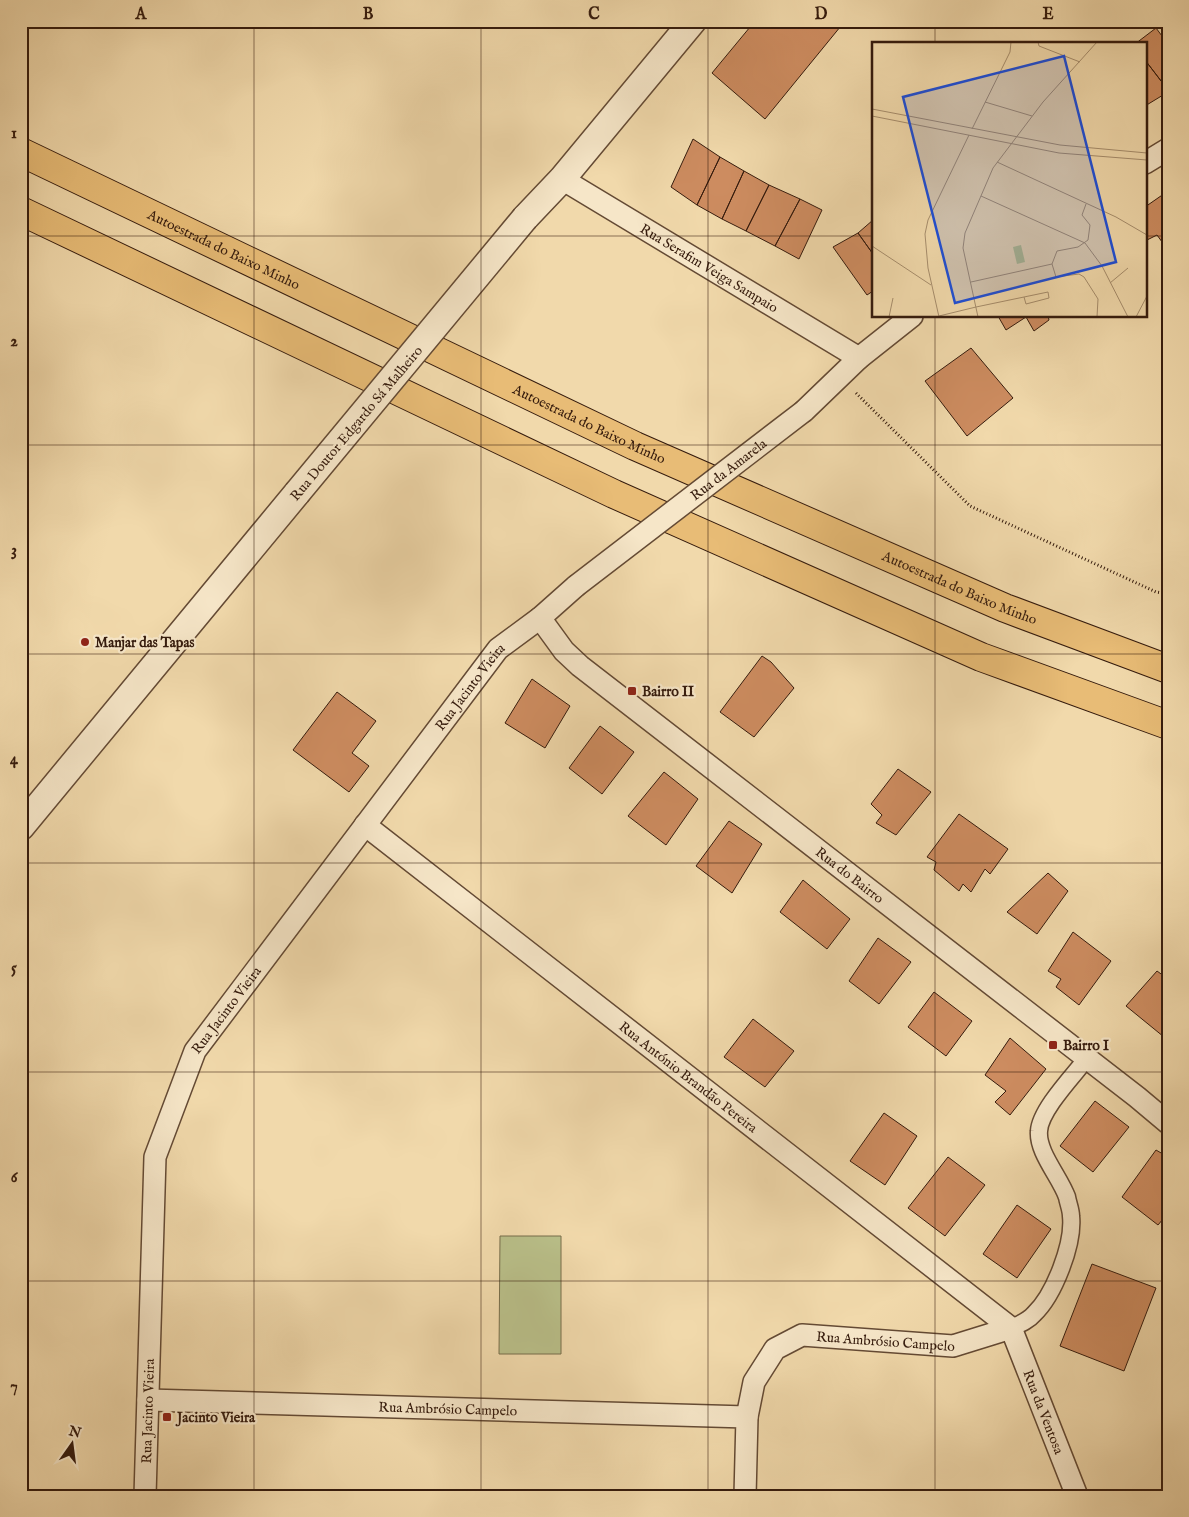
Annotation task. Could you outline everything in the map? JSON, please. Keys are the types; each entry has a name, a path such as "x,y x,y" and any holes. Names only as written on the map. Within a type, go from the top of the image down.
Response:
{"highway":[{"name":"Autoestrada do Baixo Minho","path":"21,152 635,446 1005,608 1168,669"},
{"path":"21,211 614,494 981,657 1168,725"}],"street":[{"name":"Rua Doutor Edgardo Sá Malheiro","path":"21,827 525,218 562,179 693,21"},
{"path":"1146,162 1168,149"},
{"name":"Rua Serafim Veiga Sampaio","path":"562,179 859,358"},
{"name":"Rua da Amarela","path":"540,618 576,586 804,411 859,358 909,318"},
{"name":"Rua Jacinto Vieira","path":"145,1496 155,1157 195,1051 498,649 540,618"},
{"name":"Rua do Bairro","path":"540,618 564,651 580,666 1087,1058 1168,1123"},
{"name":"Rua António Brandão Pereira","path":"365,825 1012,1328"},
{"path":"1012,1328 1030,1318 1046,1298 1056,1279 1070,1237 1071,1216 1066,1196 1039,1141 1039,1129 1044,1114 1087,1058"},
{"name":"Rua Ambrósio Campelo","path":"745,1496 747,1417 754,1382 774,1349 802,1334 953,1346 1012,1328"},
{"name":"Rua da Ventosa","path":"1012,1328 1077,1496"},
{"name":"Rua Ambrósio Campelo","path":"148,1400 747,1417"}],"path":[{"path":"839,376 970,506 1156,592 1168,594"}],"green space":[{"path":"500,1236 561,1236 561,1354 499,1354"}],"building":[{"path":"755,21 845,21 765,119 712,73"},
{"path":"1156,28 1168,44 1168,90 1146,61 1146,42 1138,42"},
{"path":"1146,61 1168,90 1168,92 1146,105"},
{"path":"693,139 720,157 697,205 671,187"},
{"path":"720,157 744,171 722,219 697,205"},
{"path":"744,171 769,185 746,231 722,219"},
{"path":"769,185 800,199 775,246 746,231"},
{"path":"1168,191 1168,244 1165,246 1157,235 1146,240 1146,206"},
{"path":"800,199 822,210 799,259 775,246"},
{"path":"872,221 872,253 858,233"},
{"path":"858,233 872,253 872,292 867,295 833,247"},
{"path":"999,318 1024,318 1006,330"},
{"path":"1027,318 1048,318 1049,320 1034,331"},
{"path":"971,348 1013,398 967,436 925,381"},
{"path":"762,656 771,662 794,688 754,737 720,712"},
{"path":"532,679 570,706 545,748 505,723"},
{"path":"337,692 376,721 352,753 369,766 349,792 293,750"},
{"path":"600,726 634,752 602,794 569,768"},
{"path":"898,769 931,792 896,835 876,823 882,815 871,804"},
{"path":"664,772 698,799 666,845 628,816"},
{"path":"959,814 1008,849 990,874 985,869 971,892 963,884 959,891 934,870 936,862 927,857"},
{"path":"729,821 762,844 732,893 696,866"},
{"path":"1048,873 1068,891 1037,934 1007,912"},
{"path":"803,880 850,919 827,949 780,912"},
{"path":"1073,932 1111,961 1079,1005 1056,987 1061,979 1048,971"},
{"path":"878,938 911,962 879,1004 849,981"},
{"path":"1157,971 1168,979 1168,1032 1164,1037 1126,1006"},
{"path":"934,992 972,1021 946,1056 908,1027"},
{"path":"753,1019 794,1051 765,1087 724,1057"},
{"path":"1010,1038 1046,1069 1010,1115 995,1102 1006,1091 985,1075"},
{"path":"1095,1101 1129,1127 1093,1172 1060,1146"},
{"path":"884,1113 917,1136 885,1185 850,1161"},
{"path":"1156,1150 1168,1157 1168,1213 1158,1225 1122,1197"},
{"path":"948,1157 985,1185 945,1236 908,1208"},
{"path":"1017,1205 1051,1229 1017,1278 983,1254"},
{"path":"1092,1264 1156,1288 1124,1371 1060,1346"}],"place":[{"name":"Manjar das Tapas","path":"85,642"},
{"name":"Bairro II","path":"632,691"},
{"name":"Bairro I","path":"1053,1045"},
{"name":"Jacinto Vieira","path":"167,1417"}]}
